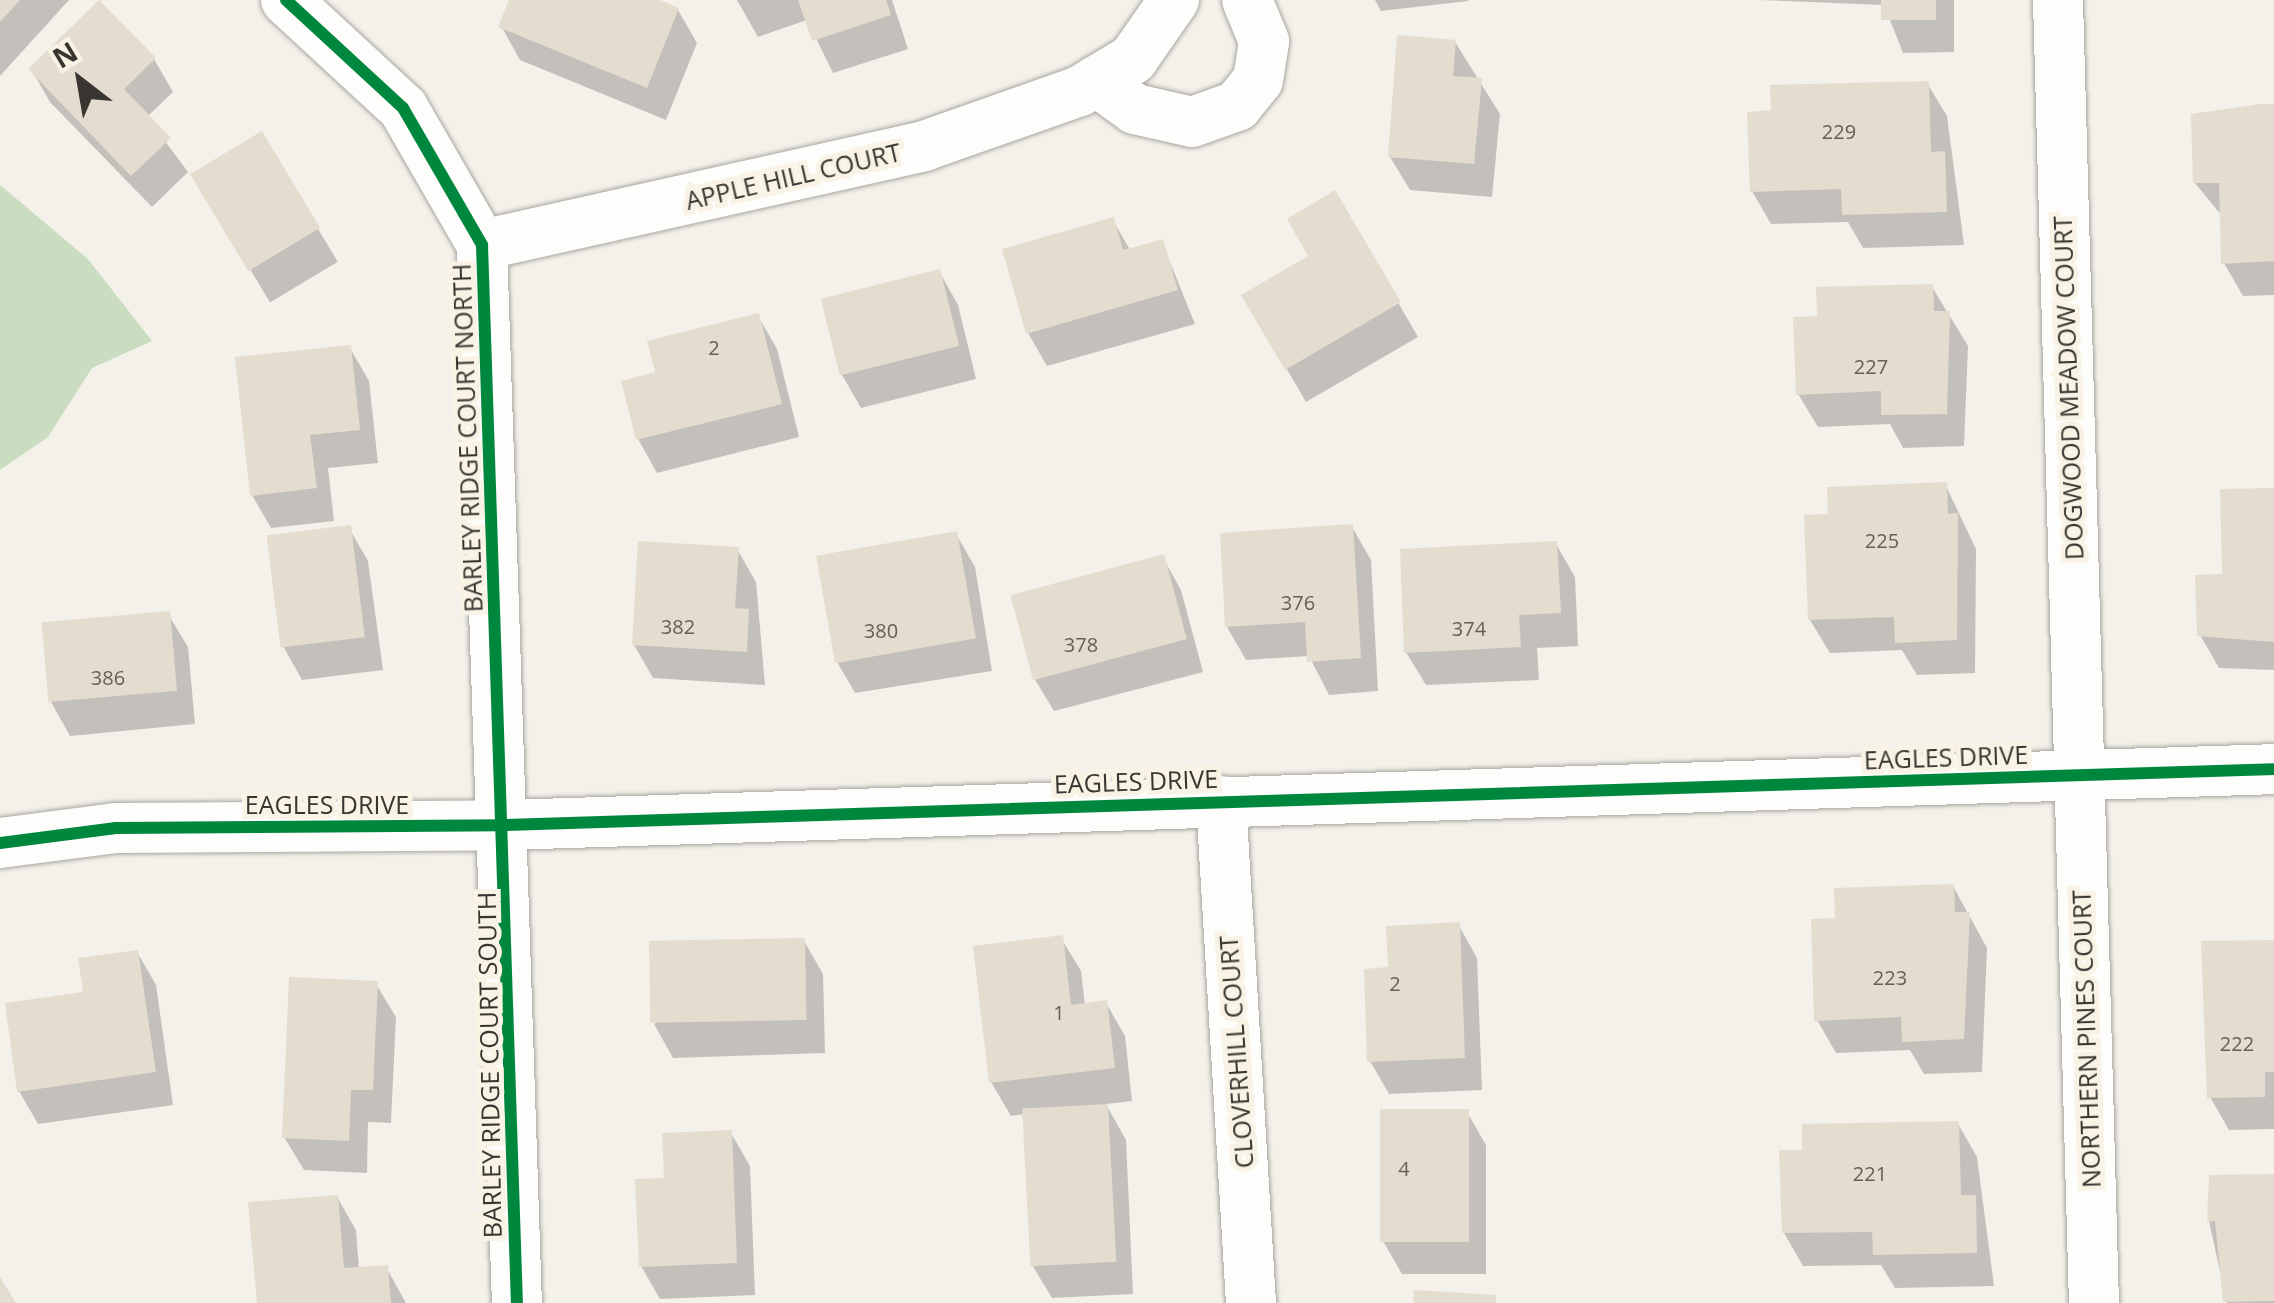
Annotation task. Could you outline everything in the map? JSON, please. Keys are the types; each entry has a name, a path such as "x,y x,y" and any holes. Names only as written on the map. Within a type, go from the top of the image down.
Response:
{"street":[{"name":"BARLEY RIDGE COURT NORTH","path":"286,0 403,108 482,245 506,825"},
{"name":"APPLE HILL COURT","path":"482,245 924,146 1096,81 1133,59 1174,0"},
{"path":"1096,81 1136,109 1192,122 1237,106 1258,80 1264,41 1248,0"},
{"name":"DOGWOOD MEADOW COURT","path":"2058,0 2078,776"},
{"name":"EAGLES DRIVE","path":"0,843 116,828 506,825 2274,770"},
{"name":"NORTHERN PINES COURT","path":"2078,776 2094,1303"},
{"name":"CLOVERHILL COURT","path":"1221,801 1252,1303"},
{"name":"BARLEY RIDGE COURT SOUTH","path":"506,825 517,1303"}],"green space":[{"path":"0,185 88,259 152,341 92,368 48,437 0,470"}],"building":[{"path":"0,0 20,0 0,22"},
{"path":"99,0 156,58 124,89 171,138 131,176 28,69"},
{"path":"509,0 660,0 679,8 647,88 498,27"},
{"path":"798,0 886,0 891,15 812,41"},
{"path":"1881,0 1936,0 1936,20 1881,20"},
{"path":"1397,35 1456,40 1453,76 1482,78 1474,164 1388,157"},
{"path":"1929,81 1931,152 1945,151 1947,212 1842,215 1841,189 1750,192 1747,112 1771,110 1770,85"},
{"path":"2274,104 2274,261 2221,264 2219,183 2193,183 2191,114"},
{"path":"262,131 320,228 248,271 190,174"},
{"path":"1335,190 1401,302 1285,370 1241,295 1308,256 1287,219"},
{"path":"1114,217 1123,250 1163,239 1178,290 1026,334 1002,249"},
{"path":"940,269 959,346 840,375 821,299"},
{"path":"1933,284 1934,311 1950,311 1947,414 1881,415 1881,391 1796,395 1793,317 1817,316 1816,287"},
{"path":"759,313 782,404 636,440 621,381 655,372 647,341"},
{"path":"351,345 360,430 310,435 317,488 250,496 235,357"},
{"path":"1947,482 1948,514 1958,513 1957,640 1895,643 1894,617 1808,620 1804,515 1828,514 1827,487"},
{"path":"2274,488 2274,642 2197,636 2195,575 2222,574 2220,489"},
{"path":"1353,524 1361,658 1307,662 1305,622 1225,627 1220,533"},
{"path":"351,525 365,637 280,648 267,535"},
{"path":"957,531 976,638 835,663 816,556"},
{"path":"638,541 739,547 735,608 749,609 747,652 632,645"},
{"path":"1557,541 1561,613 1519,615 1521,647 1404,653 1400,549"},
{"path":"1164,554 1187,639 1033,680 1010,595"},
{"path":"170,611 177,691 48,702 41,622"},
{"path":"1954,884 1955,912 1970,912 1964,1039 1902,1042 1901,1017 1814,1021 1811,919 1835,918 1834,888"},
{"path":"1460,922 1465,1058 1367,1062 1364,969 1388,967 1386,926"},
{"path":"1063,935 1071,1005 1107,1000 1115,1068 989,1083 973,946"},
{"path":"805,938 806,1020 650,1023 649,941"},
{"path":"2274,940 2274,1072 2265,1072 2265,1097 2207,1098 2201,941"},
{"path":"138,950 156,1072 17,1092 5,1003 83,992 78,958"},
{"path":"289,977 378,981 373,1090 351,1090 349,1141 282,1138"},
{"path":"1108,1104 1116,1262 1030,1266 1022,1109"},
{"path":"1380,1109 1469,1109 1469,1242 1380,1242"},
{"path":"1959,1121 1961,1195 1976,1195 1977,1253 1873,1255 1872,1232 1782,1233 1779,1150 1802,1150 1802,1124"},
{"path":"732,1130 737,1263 639,1267 635,1179 664,1178 662,1133"},
{"path":"2274,1174 2274,1301 2223,1302 2215,1221 2207,1222 2209,1175"},
{"path":"338,1195 344,1268 388,1265 391,1303 257,1303 248,1202"},
{"path":"0,1277 16,1303 0,1303"},
{"path":"1414,1290 1496,1295 1496,1303 1413,1303"}],"cycle path":[{"path":"286,0 403,108 482,245 517,1303"},
{"path":"0,843 116,828 506,825 2274,769"}]}
